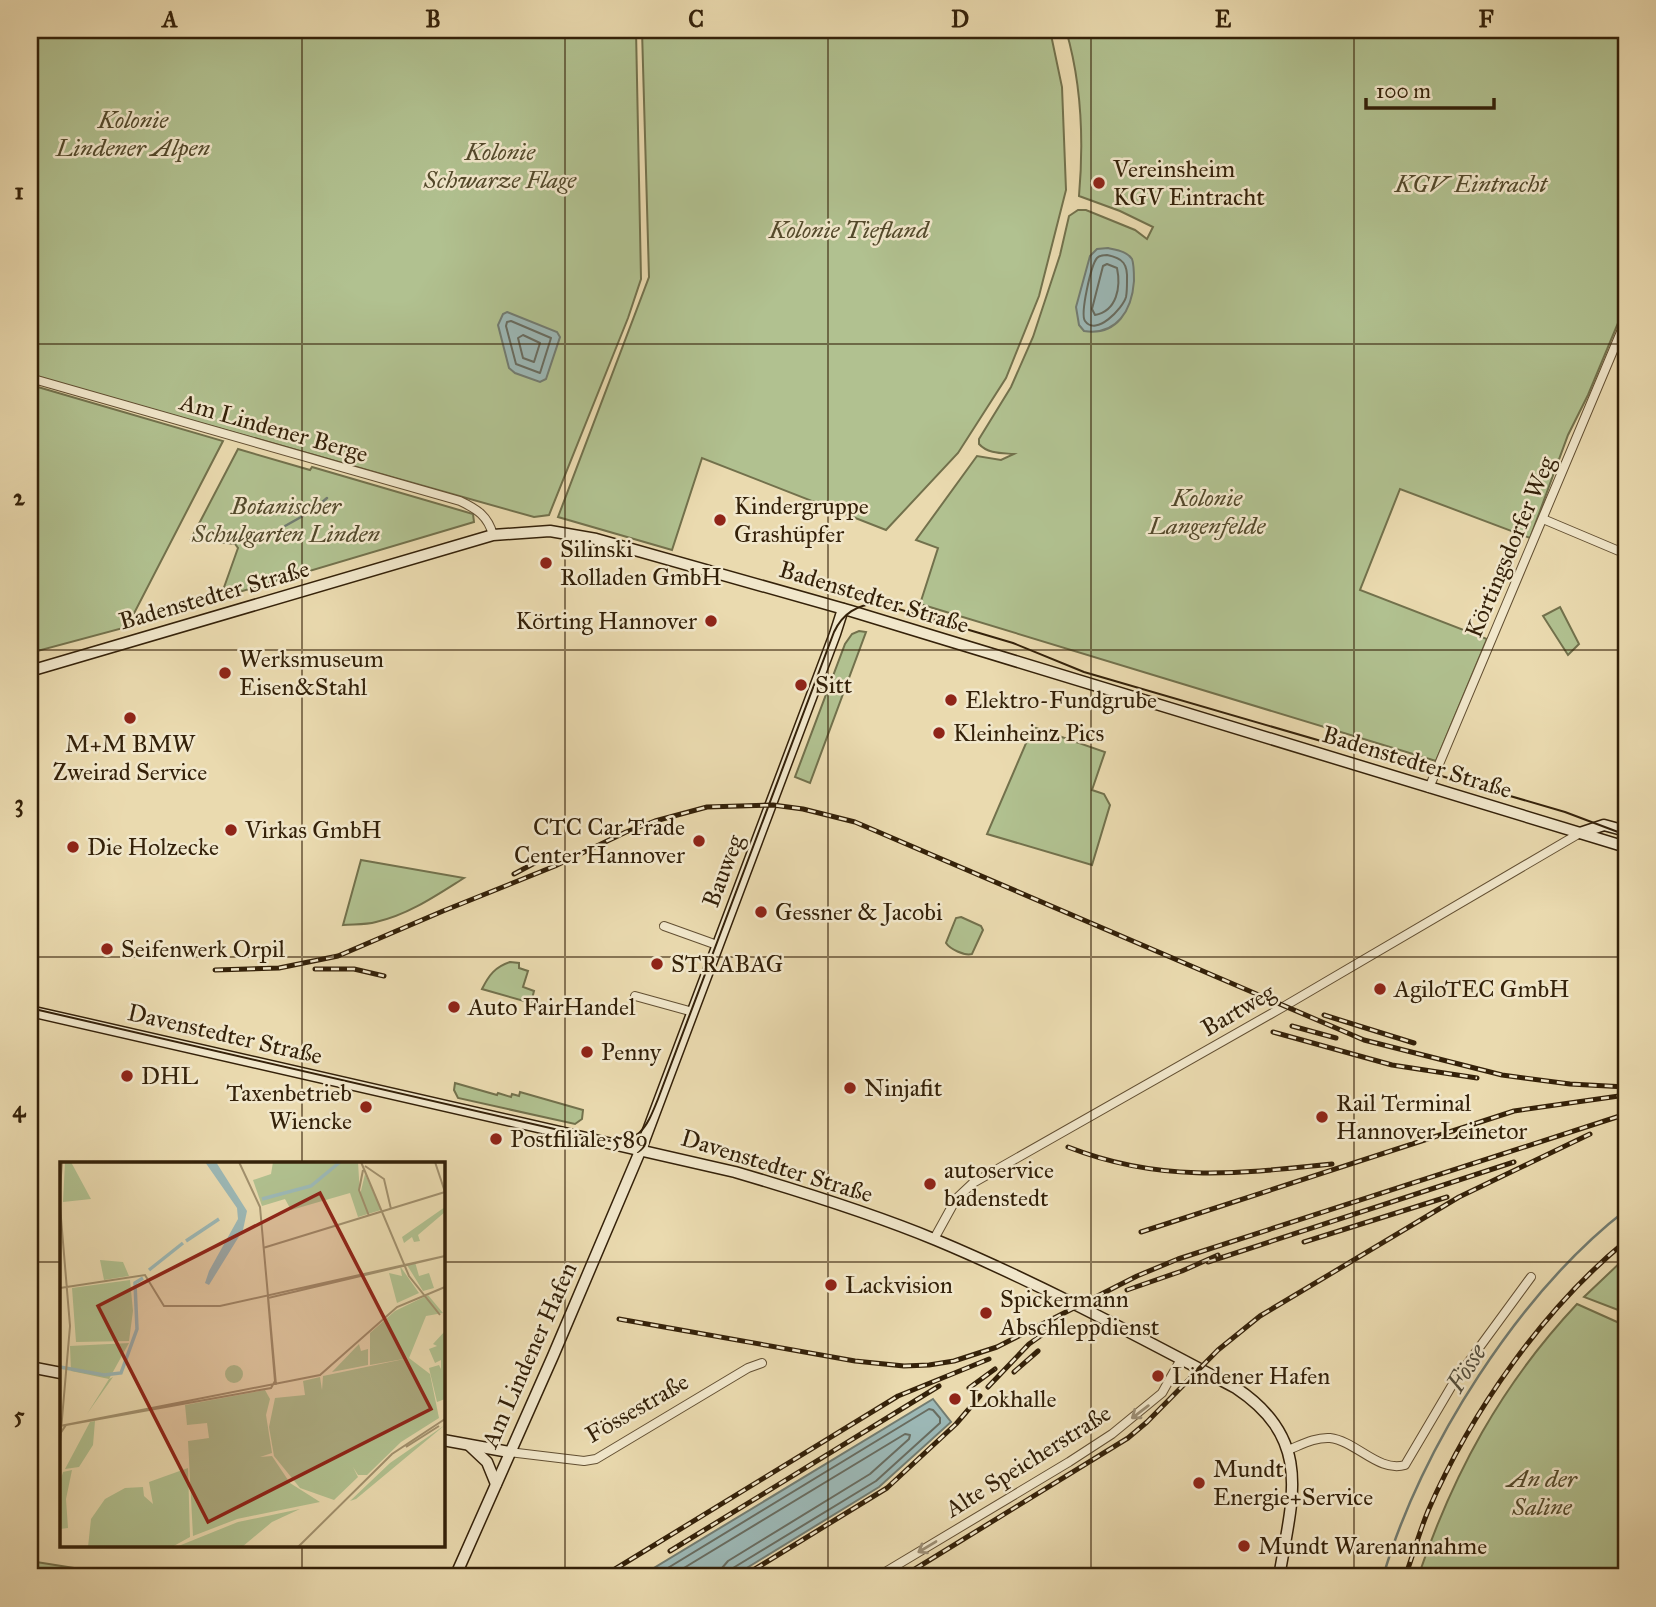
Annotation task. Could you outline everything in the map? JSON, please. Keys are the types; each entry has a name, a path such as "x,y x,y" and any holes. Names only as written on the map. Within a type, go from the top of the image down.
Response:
{"street":[{"name":"Körtingsdorfer Weg","path":"1429,788 1626,320"},
{"name":"Am Lindener Berge","path":"30,378 460,501 475,508 486,518 493,535"},
{"path":"1543,519 1626,554"},
{"name":"Badenstedter Straße","path":"30,671 493,535 550,531 596,539 843,608 1626,847"},
{"name":"Bauweg","path":"640,1149 843,608"},
{"name":"Badenstedter Straße","path":"1580,833 1604,825 1626,831"},
{"name":"Bartweg","path":"934,1239 956,1199 973,1183 1283,1007 1580,833"},
{"path":"664,926 717,945"},
{"path":"635,996 693,1012"},
{"name":"Davenstedter Straße","path":"30,1011 640,1149 793,1189 934,1239 1029,1281 1252,1398 1266,1412 1279,1429 1288,1450 1293,1485 1279,1577"},
{"name":"Am Lindener Hafen","path":"455,1577 553,1356 640,1149"},
{"path":"1288,1450 1313,1440 1331,1438 1387,1465 1405,1465 1454,1382 1531,1277"},
{"name":"Alte Speicherstraße","path":"877,1577 1112,1434 1162,1393 1181,1359"},
{"name":"Fössestraße","path":"444,1440 509,1452 584,1461 596,1459 748,1368 762,1363"},
{"path":"30,1367 60,1373"},
{"path":"468,1445 487,1462 496,1484"}],"green space":[{"path":"30,30 636,30 641,279 549,515 534,517 30,375"},
{"name":"Kolonie Tiefland","path":"642,30 1050,30 1062,87 1066,190 1039,296 1006,378 958,453 886,530 702,458 672,550 558,517 649,277"},
{"path":"1066,30 1626,30 1626,304 1568,435 1530,538 1400,489 1360,590 1487,639 1436,761 920,604 938,548 916,540 977,456 1001,460 1014,454 987,450 979,444 979,439 1011,387 1033,337 1060,255 1069,216 1078,210 1086,210 1135,230 1147,239 1153,227 1079,196 1080,112"},
{"path":"31,385 223,441 127,627 30,653"},
{"name":"Botanischer Schulgarten Linden","path":"238,449 310,470 312,467 473,514 474,522 229,595 222,593 238,548 235,544 191,539"},
{"path":"1560,607 1579,644 1568,655 1543,616"},
{"path":"866,632 810,783 795,777 845,644 852,634"},
{"path":"1033,727 1105,752 1092,790 1104,794 1110,805 1092,865 987,834"},
{"path":"361,860 464,878 399,915 372,923 343,925"},
{"path":"961,917 981,926 983,930 972,954 958,952 946,943 956,918"},
{"path":"510,962 519,963 519,968 528,971 523,987 534,991 531,1003 482,989 493,972"},
{"path":"455,1083 511,1097 512,1094 519,1096 520,1092 583,1110 582,1119 575,1124 458,1098 454,1090"},
{"path":"1626,1257 1626,1313 1584,1297"},
{"name":"An der Saline","path":"1577,1304 1626,1326 1626,1577 1418,1577 1447,1502 1482,1432 1525,1366"},
{"path":"30,1561 131,1577 30,1577"}],"water":[{"path":"1108,248 1124,253 1132,259 1133,292 1126,311 1114,325 1096,331 1084,331 1079,325 1076,307 1090,256 1097,249"},
{"path":"507,312 557,332 560,337 546,379 540,382 509,368 498,325 503,314"},
{"path":"933,1399 951,1422 879,1487 732,1577 639,1577"}],"waterway":[{"path":"313,510 327,498"},
{"path":"285,526 310,512"},
{"name":"Fösse","path":"1383,1577 1422,1477 1448,1426 1479,1376 1512,1328 1549,1284 1587,1244 1626,1210"}],"tram line":[{"path":"30,1008 602,1140 615,1141 633,1137 645,1126 658,1099 834,632 852,611 878,603 1013,643 1084,672 1565,812 1626,835"}],"railway":[{"path":"215,970 279,968 338,956 555,866 655,821 707,807 773,805 803,809 855,822 1364,1040 1502,1075 1570,1084 1626,1087"},
{"path":"514,874 546,857"},
{"path":"315,969 354,969 384,976"},
{"path":"1324,1015 1414,1043"},
{"path":"1292,1026 1336,1038"},
{"path":"1273,1032 1392,1065 1477,1078"},
{"path":"1141,1232 1514,1111 1626,1095"},
{"path":"619,1319 855,1361 904,1366 954,1361 997,1347 1137,1276 1178,1259 1626,1114"},
{"path":"902,1577 1128,1438 1218,1350 1260,1316 1459,1197 1590,1134"},
{"path":"1068,1147 1102,1158 1167,1171 1231,1173 1332,1164"},
{"path":"1208,1262 1514,1162"},
{"path":"1304,1242 1447,1197"},
{"path":"1405,1577 1428,1511 1445,1474 1488,1400 1538,1330 1595,1268 1626,1241"},
{"path":"1127,1290 1218,1255"},
{"path":"988,1387 1029,1344 1046,1332"},
{"path":"1014,1372 1038,1351"},
{"path":"602,1577 898,1396 989,1359"},
{"path":"969,1388 995,1369"},
{"path":"670,1551 939,1386"},
{"path":"742,1577 887,1488 956,1424 980,1396"}],"place":[{"name":"Vereinsheim KGV Eintracht","path":"1099,183"},
{"name":"Kindergruppe Grashüpfer","path":"720,520"},
{"name":"Silinski Rolladen GmbH","path":"546,563"},
{"name":"Körting Hannover","path":"711,621"},
{"name":"Werksmuseum Eisen&Stahl","path":"225,673"},
{"name":"Sitt","path":"801,685"},
{"name":"Elektro-Fundgrube","path":"951,700"},
{"name":"M+M BMW Zweirad Service","path":"130,718"},
{"name":"Kleinheinz Pics","path":"939,733"},
{"name":"Virkas GmbH","path":"231,830"},
{"name":"CTC Car Trade Center Hannover","path":"699,841"},
{"name":"Die Holzecke","path":"73,847"},
{"name":"Gessner & Jacobi","path":"761,912"},
{"name":"Seifenwerk Orpil","path":"107,949"},
{"name":"STRABAG","path":"657,964"},
{"name":"AgiloTEC GmbH","path":"1380,989"},
{"name":"Auto FairHandel","path":"454,1007"},
{"name":"Penny","path":"587,1052"},
{"name":"DHL","path":"127,1076"},
{"name":"Ninjafit","path":"850,1088"},
{"name":"Taxenbetrieb Wiencke","path":"366,1107"},
{"name":"Rail Terminal Hannover Leinetor","path":"1322,1117"},
{"name":"Postfiliale 589","path":"496,1139"},
{"name":"autoservice badenstedt","path":"930,1184"},
{"name":"Lackvision","path":"831,1285"},
{"name":"Spickermann Abschleppdienst","path":"986,1313"},
{"name":"Lindener Hafen","path":"1158,1376"},
{"name":"Lokhalle","path":"955,1399"},
{"name":"Mundt Energie+Service","path":"1199,1483"},
{"name":"Mundt Warenannahme","path":"1244,1546"}],"park label":[{"name":"Kolonie Lindener Alpen","path":"133,134"},
{"name":"Kolonie Schwarze Flage","path":"500,166"},
{"name":"KGV Eintracht","path":"1471,184"},
{"name":"Kolonie Langenfelde","path":"1207,512"}]}
